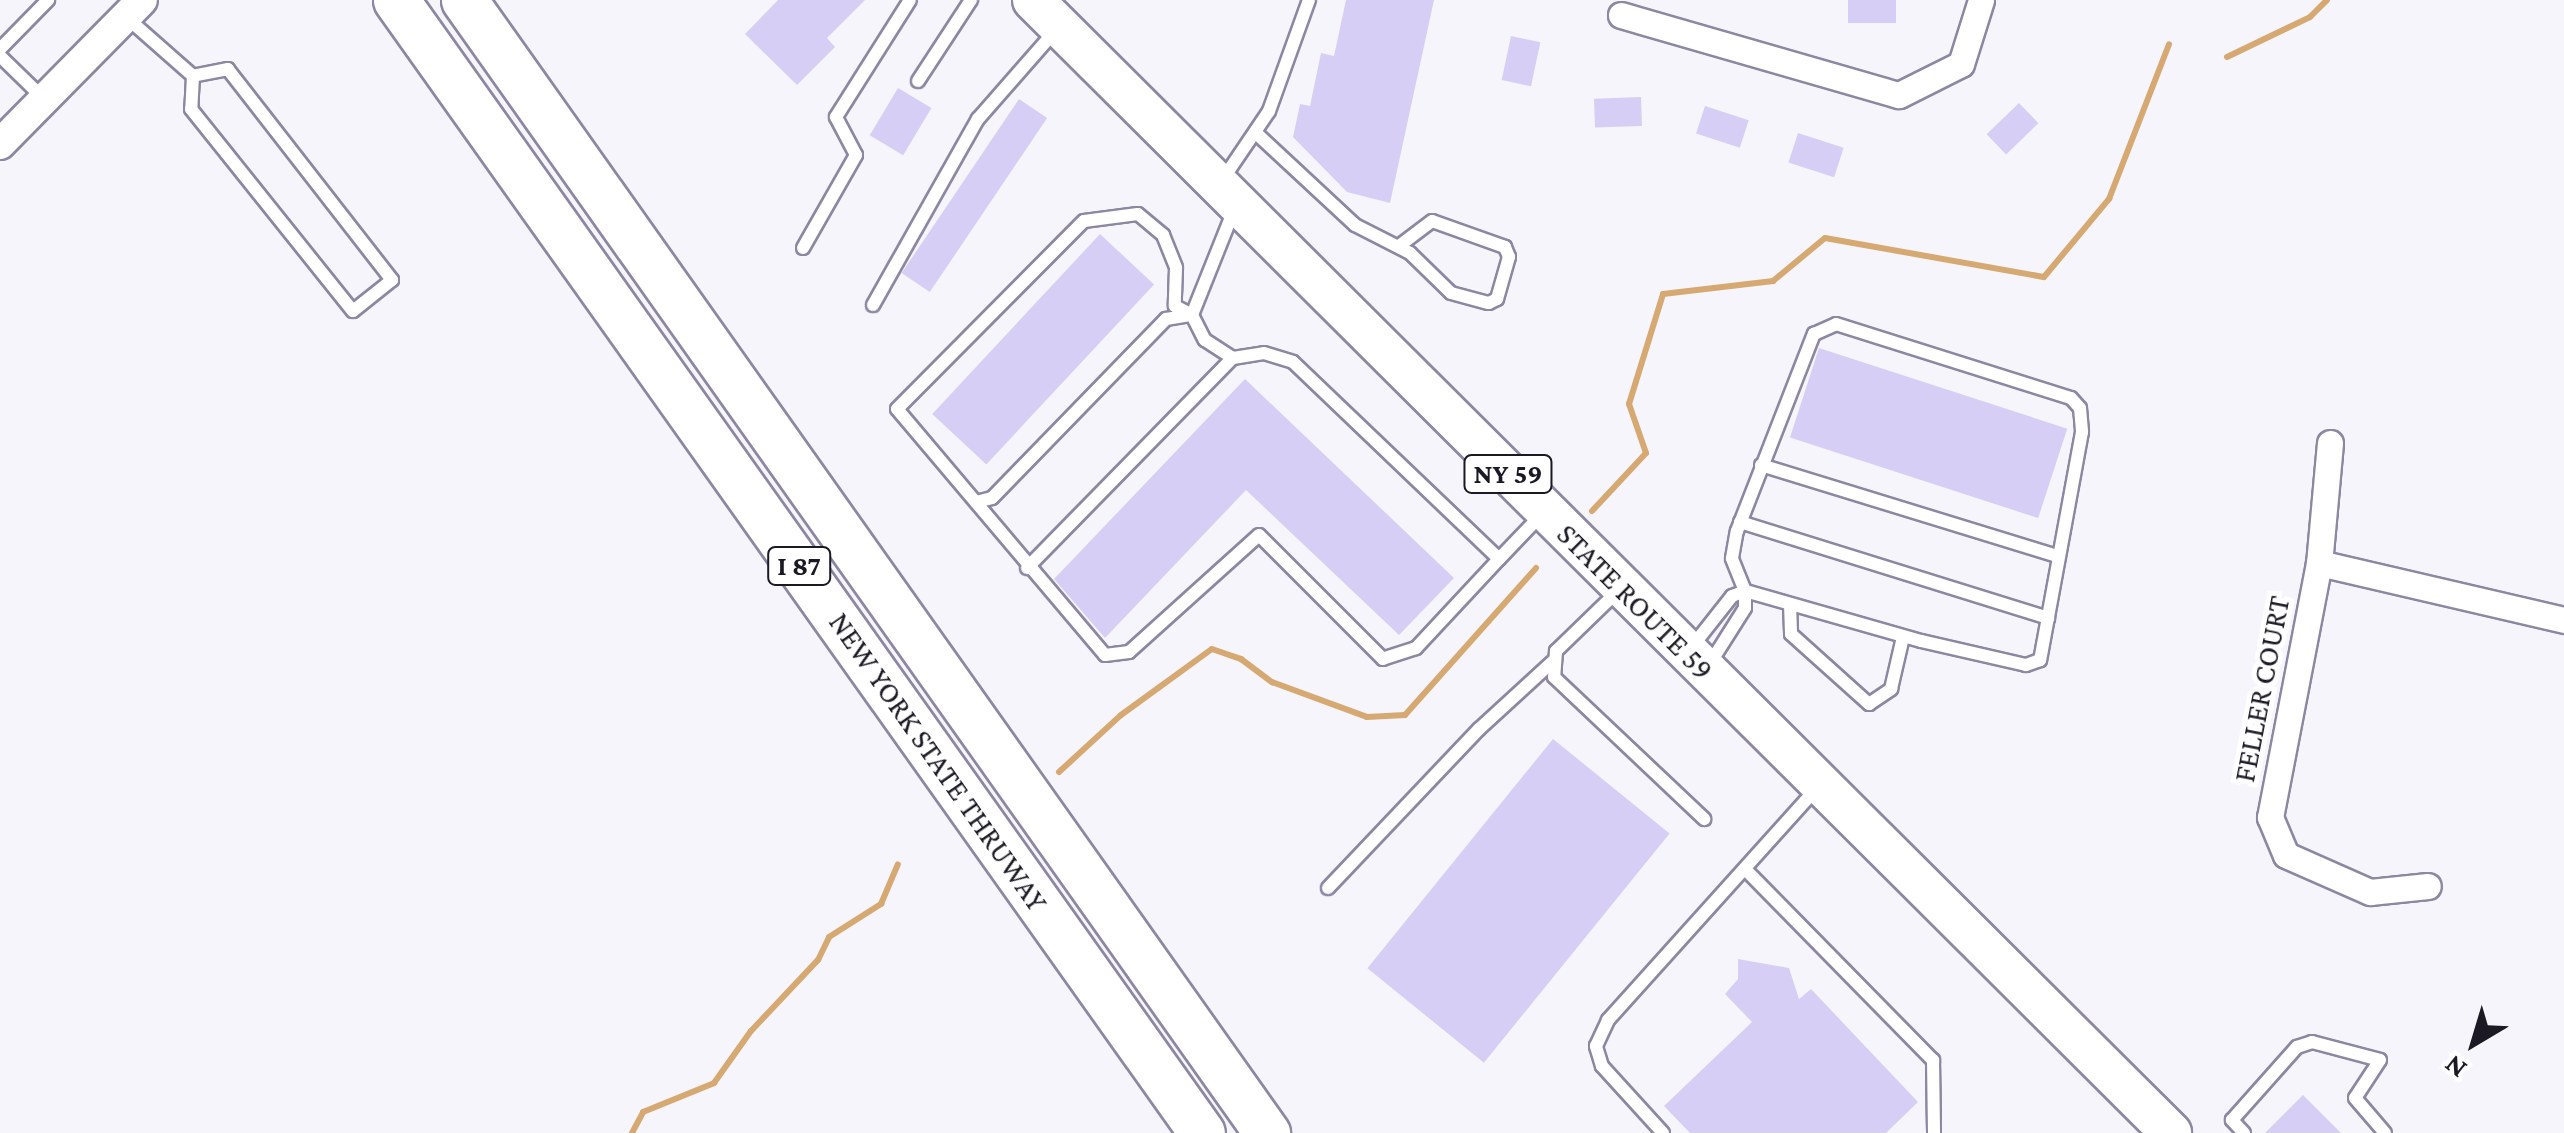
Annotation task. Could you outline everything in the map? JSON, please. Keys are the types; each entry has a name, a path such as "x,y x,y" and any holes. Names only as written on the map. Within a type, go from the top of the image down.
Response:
{"highway":[{"name":"NEW YORK STATE THRUWAY","path":"396,0 1202,1133"},
{"name":"NEW YORK STATE THRUWAY","path":"464,0 1267,1133"}],"main road":[{"name":"STATE ROUTE 59","path":"1046,13 2171,1133"}],"street":[{"path":"1621,16 1898,95 1961,64 1981,0"},
{"path":"0,144 134,8"},
{"name":"FELLER COURT","path":"2330,443 2319,563 2270,817 2286,855 2370,892 2428,886"},
{"path":"2319,563 2564,620"}],"lane":[{"path":"45,99 0,53 48,0"},
{"path":"804,248 856,155 836,116 910,0"},
{"path":"918,80 971,0"},
{"path":"1192,315 1227,194 1256,134 1310,0"},
{"path":"134,8 193,76 191,109 354,311 392,280 228,69 193,76"},
{"path":"873,305 978,119 1046,13"},
{"path":"1256,134 1355,225 1399,246 1452,293 1488,303 1497,299 1509,258 1504,246 1432,221 1399,246"},
{"path":"1233,358 1205,340 1192,315 1175,306 1176,268 1164,236 1138,214 1084,221 897,408 1027,568 1105,655 1129,652 1258,535 1383,658 1416,648 1544,511"},
{"path":"976,502 992,498 1166,320 1192,315"},
{"path":"1696,662 1732,596 1745,591 1903,636 2026,665 2040,660 2056,556 2084,421 2080,408 2071,398 1836,324 1814,334 1740,522 1732,558 1745,591 1746,608 1696,662"},
{"path":"1027,568 1233,358 1264,353 1292,362 1500,558"},
{"path":"1760,465 2056,556"},
{"path":"1740,522 2048,618"},
{"path":"1328,888 1478,729 1552,662 1570,633 1621,588"},
{"path":"1790,604 1791,634 1868,704 1892,690 1903,636"},
{"path":"1552,662 1554,677 1573,701 1704,819"},
{"path":"1662,1133 1602,1066 1596,1046 1608,1020 1820,786"},
{"path":"1746,870 1934,1060 1934,1133"},
{"path":"2244,1133 2232,1120 2297,1048 2312,1042 2342,1045 2380,1060 2355,1098 2385,1133"}],"building":[{"path":"778,0 865,0 827,38 835,47 797,85 745,34"},
{"path":"1346,0 1434,0 1390,203 1347,192 1293,137 1300,104 1310,106 1321,53 1334,56"},
{"path":"1848,0 1896,0 1896,23 1848,23"},
{"path":"1511,36 1540,42 1531,86 1502,80"},
{"path":"898,88 931,108 903,155 870,135"},
{"path":"1641,97 1642,126 1595,128 1594,99"},
{"path":"1019,99 1047,118 930,292 902,273"},
{"path":"2019,103 2038,123 2006,154 1987,134"},
{"path":"1705,106 1749,120 1740,148 1696,134"},
{"path":"1798,133 1844,148 1834,177 1788,162"},
{"path":"1100,234 1154,284 986,464 932,414"},
{"path":"1819,348 2067,429 2038,518 1790,437"},
{"path":"1245,379 1454,578 1399,635 1246,490 1105,638 1054,579"},
{"path":"1553,739 1670,833 1484,1063 1367,968"},
{"path":"1738,959 1789,968 1799,999 1811,989 1918,1102 1886,1133 1690,1133 1664,1106 1752,1022 1725,994 1738,979"},
{"path":"2303,1095 2341,1133 2265,1133"}],"waterway":[{"path":"2227,57 2310,17 2327,0"},
{"path":"1592,511 1646,453 1629,404 1663,294 1773,281 1825,238 2044,277 2109,199 2169,44"},
{"path":"1059,772 1121,715 1212,649 1241,659 1272,682 1367,717 1405,715 1536,568"},
{"path":"632,1133 643,1112 714,1083 751,1031 818,960 829,937 881,904 898,864"}]}
